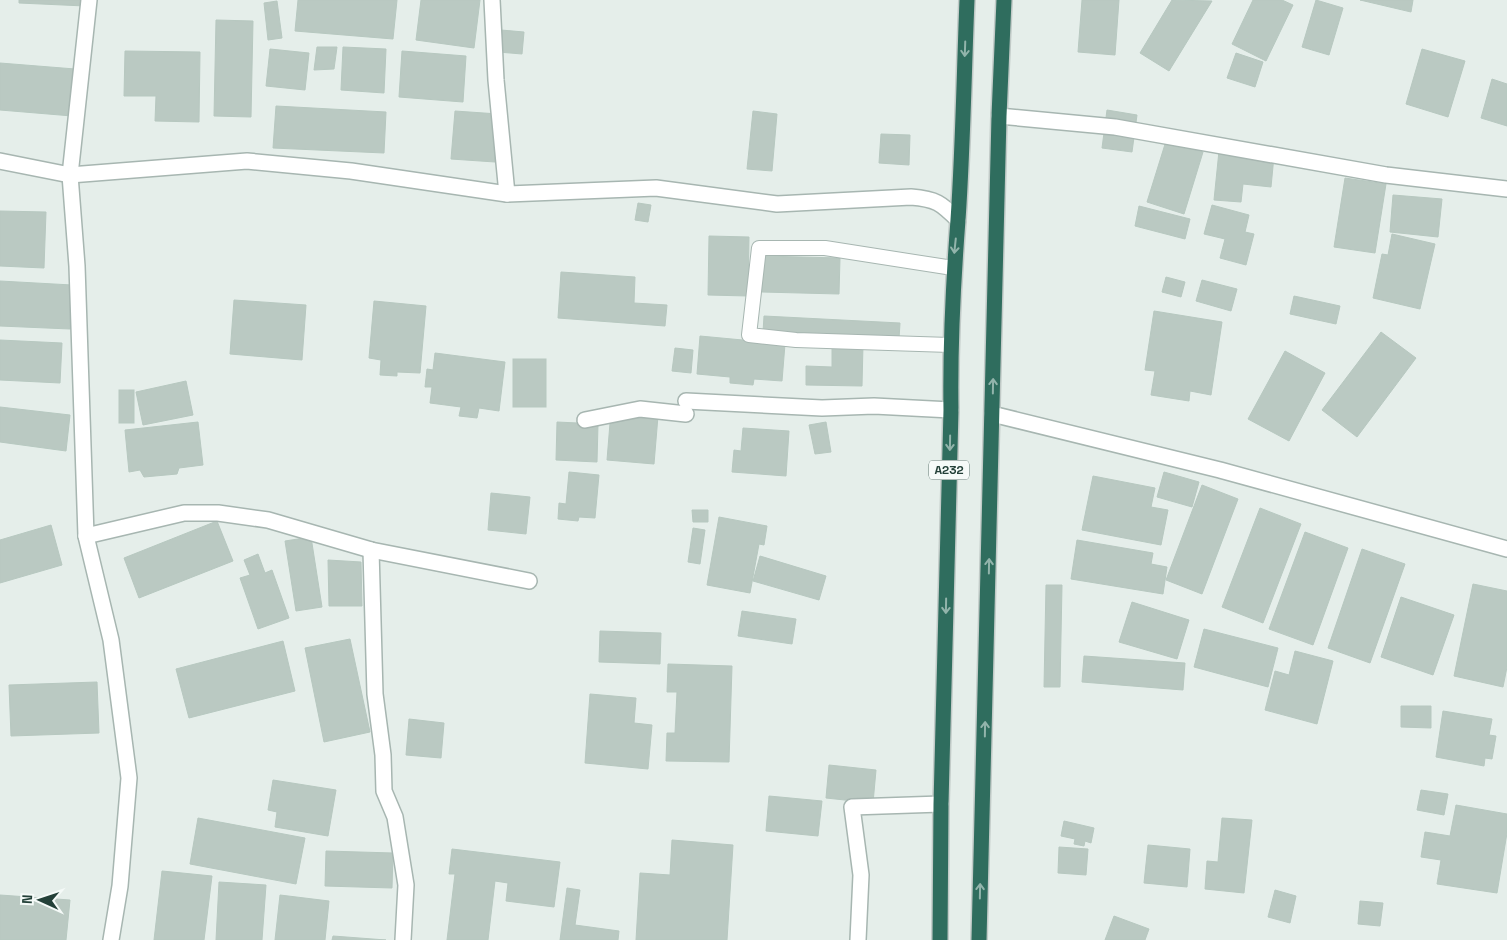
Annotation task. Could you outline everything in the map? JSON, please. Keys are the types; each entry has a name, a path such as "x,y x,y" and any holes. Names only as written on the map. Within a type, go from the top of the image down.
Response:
{"highway":[{"name":"A232","path":"940,940 941,804 951,410 950,345 953,268 958,220 966,0"},
{"path":"979,940 999,116 1004,0"}],"street":[{"path":"89,0 70,175 77,266 86,536 111,640 129,778 120,886 111,940"},
{"path":"492,0 496,80 507,194"},
{"path":"999,116 1116,127 1386,175 1507,189"},
{"path":"0,161 70,175 247,160 351,171 507,194 656,188 777,204 911,197 929,198 941,203 958,220"},
{"path":"584,420 640,409 686,407 822,408 874,406 951,410"},
{"path":"992,414 1220,470 1507,549"},
{"path":"86,536 184,513 218,513 268,520 371,550 529,581"},
{"path":"371,550 375,694 383,755 384,791 395,817 406,885 403,940"},
{"path":"858,940 860,875 852,807 941,804"}],"lane":[{"path":"950,345 796,340 749,336 758,248 824,248 953,268"}],"building":[{"path":"19,0 85,0 85,6 19,3"},
{"path":"298,0 397,0 393,39 295,31"},
{"path":"421,0 480,0 474,48 416,40"},
{"path":"1082,0 1119,0 1115,55 1078,52"},
{"path":"1172,0 1212,1 1169,71 1140,53"},
{"path":"1253,0 1282,0 1293,5 1266,61 1232,44"},
{"path":"1316,0 1343,8 1329,55 1302,47"},
{"path":"1360,0 1413,0 1411,12"},
{"path":"277,1 282,38 268,40 264,3"},
{"path":"216,20 253,21 251,117 214,116"},
{"path":"501,30 524,32 522,54 498,52"},
{"path":"317,47 337,47 334,69 314,70"},
{"path":"343,47 386,49 384,93 341,90"},
{"path":"270,49 309,53 305,90 266,86"},
{"path":"1422,49 1465,61 1448,117 1406,104"},
{"path":"125,51 200,52 199,122 155,121 156,96 124,96"},
{"path":"402,51 466,56 463,102 399,97"},
{"path":"1236,53 1263,62 1255,87 1227,78"},
{"path":"0,63 75,69 72,116 0,110"},
{"path":"1492,79 1507,84 1507,126 1481,118"},
{"path":"276,106 386,112 384,153 273,148"},
{"path":"1107,110 1137,115 1132,152 1102,148"},
{"path":"455,111 498,114 495,162 451,159"},
{"path":"753,111 777,114 772,171 747,169"},
{"path":"881,134 910,135 909,165 879,163"},
{"path":"1166,141 1203,152 1184,214 1147,202"},
{"path":"1219,151 1274,156 1271,187 1243,184 1241,202 1214,200"},
{"path":"1345,178 1386,184 1375,253 1334,247"},
{"path":"1393,195 1442,199 1438,237 1390,232"},
{"path":"638,203 651,205 648,222 635,220"},
{"path":"1212,205 1249,215 1245,232 1254,234 1246,265 1220,258 1225,239 1204,234"},
{"path":"1139,206 1190,219 1185,239 1135,226"},
{"path":"0,211 46,212 44,268 0,266"},
{"path":"1392,234 1435,244 1420,309 1373,298 1382,254 1388,255"},
{"path":"709,236 749,237 748,296 708,295"},
{"path":"763,256 840,258 839,294 762,292"},
{"path":"561,272 635,277 634,303 667,305 665,326 558,318"},
{"path":"1166,277 1185,282 1181,297 1162,292"},
{"path":"1202,280 1237,289 1231,311 1196,301"},
{"path":"0,281 72,285 70,329 0,326"},
{"path":"1294,296 1340,306 1336,324 1290,314"},
{"path":"234,300 306,305 302,360 230,354"},
{"path":"374,301 426,306 420,373 397,372 397,376 380,375 381,360 369,358"},
{"path":"1154,311 1222,322 1211,395 1190,391 1189,401 1151,395 1155,371 1145,370"},
{"path":"764,316 900,323 899,339 763,332"},
{"path":"1381,332 1416,358 1357,437 1322,410"},
{"path":"700,336 785,344 782,381 754,379 753,385 730,383 730,377 697,374"},
{"path":"0,340 62,343 60,383 0,380"},
{"path":"832,344 863,344 862,386 806,385 806,366 832,367"},
{"path":"675,348 693,350 691,373 672,371"},
{"path":"1285,351 1325,373 1289,441 1248,419"},
{"path":"435,353 505,362 499,411 479,408 477,418 459,416 461,407 430,403 432,387 425,387 427,369 433,370"},
{"path":"513,359 546,359 546,407 513,407"},
{"path":"186,381 193,415 143,425 136,392"},
{"path":"119,390 134,390 134,423 119,423"},
{"path":"0,407 70,415 66,451 0,442"},
{"path":"611,411 658,416 654,464 607,460"},
{"path":"198,422 203,465 179,468 177,474 144,477 140,470 129,472 125,430"},
{"path":"557,422 598,424 597,462 556,460"},
{"path":"826,422 831,452 815,454 809,425"},
{"path":"743,428 789,431 786,476 732,472 734,450 741,451"},
{"path":"569,472 599,475 595,518 579,517 578,521 558,519 559,503 566,504"},
{"path":"1164,472 1199,482 1192,507 1157,497"},
{"path":"1093,476 1155,488 1151,507 1168,510 1161,545 1082,530"},
{"path":"1202,485 1238,499 1202,594 1166,580"},
{"path":"491,493 530,497 526,534 488,530"},
{"path":"1260,508 1301,524 1263,623 1222,607"},
{"path":"692,510 708,510 708,522 693,522"},
{"path":"719,517 767,526 764,545 759,544 750,593 707,585"},
{"path":"217,521 233,561 139,598 124,558"},
{"path":"51,525 62,565 0,583 0,540"},
{"path":"693,528 705,530 700,564 688,562"},
{"path":"1305,532 1348,548 1313,645 1269,629"},
{"path":"311,537 322,607 296,611 285,541"},
{"path":"1077,540 1153,553 1151,564 1167,567 1163,594 1071,579"},
{"path":"1362,549 1405,564 1370,663 1328,648"},
{"path":"258,554 265,573 272,570 289,618 258,629 240,578 250,575 244,560"},
{"path":"760,556 826,576 819,600 753,581"},
{"path":"328,560 361,562 362,606 329,606"},
{"path":"1473,584 1507,591 1507,667 1503,687 1454,676"},
{"path":"1046,585 1062,585 1060,687 1044,687"},
{"path":"1401,597 1454,615 1433,675 1381,657"},
{"path":"1132,602 1189,620 1177,659 1119,642"},
{"path":"742,611 796,619 792,644 738,636"},
{"path":"1204,629 1278,648 1268,687 1194,667"},
{"path":"600,631 661,633 660,664 599,662"},
{"path":"350,639 370,732 324,742 305,648"},
{"path":"283,641 295,691 189,718 176,669"},
{"path":"1295,651 1333,661 1317,724 1265,710 1275,671 1289,675"},
{"path":"1084,656 1185,663 1183,690 1082,682"},
{"path":"668,664 732,666 729,762 666,761 667,733 675,733 677,692 667,692"},
{"path":"97,682 99,733 11,736 9,685"},
{"path":"590,694 636,698 634,723 652,725 648,769 585,763"},
{"path":"1401,706 1431,706 1431,728 1401,727"},
{"path":"1443,711 1492,719 1489,735 1496,736 1492,759 1485,758 1484,766 1436,757"},
{"path":"409,719 444,723 441,758 406,755"},
{"path":"829,765 876,770 873,803 826,798"},
{"path":"273,780 336,790 328,836 275,827 277,812 268,810"},
{"path":"1421,790 1448,794 1444,815 1417,810"},
{"path":"769,796 822,801 818,836 766,831"},
{"path":"1456,805 1507,814 1507,833 1497,893 1437,884 1441,860 1421,857 1425,832 1450,836"},
{"path":"198,818 305,838 296,884 190,864"},
{"path":"1222,818 1252,820 1244,893 1205,889 1207,861 1218,862"},
{"path":"1064,821 1094,828 1091,843 1085,841 1084,846 1074,844 1075,839 1061,836"},
{"path":"672,840 733,845 727,940 636,940 640,873 670,875"},
{"path":"1148,845 1190,849 1187,887 1144,883"},
{"path":"1059,847 1088,849 1086,875 1058,873"},
{"path":"452,849 560,862 554,907 506,901 508,883 495,881 488,940 447,940 455,874 449,874"},
{"path":"326,851 393,853 392,888 325,886"},
{"path":"162,871 212,876 204,940 154,940"},
{"path":"219,882 266,885 262,940 216,940"},
{"path":"567,888 580,890 575,925 619,931 618,940 560,940"},
{"path":"1275,890 1296,896 1290,923 1268,917"},
{"path":"0,895 70,900 66,940 0,940"},
{"path":"280,895 329,901 325,940 275,940"},
{"path":"1360,901 1383,903 1380,926 1358,924"},
{"path":"1114,916 1149,929 1145,940 1105,940"},
{"path":"333,936 386,940 332,940"}]}
